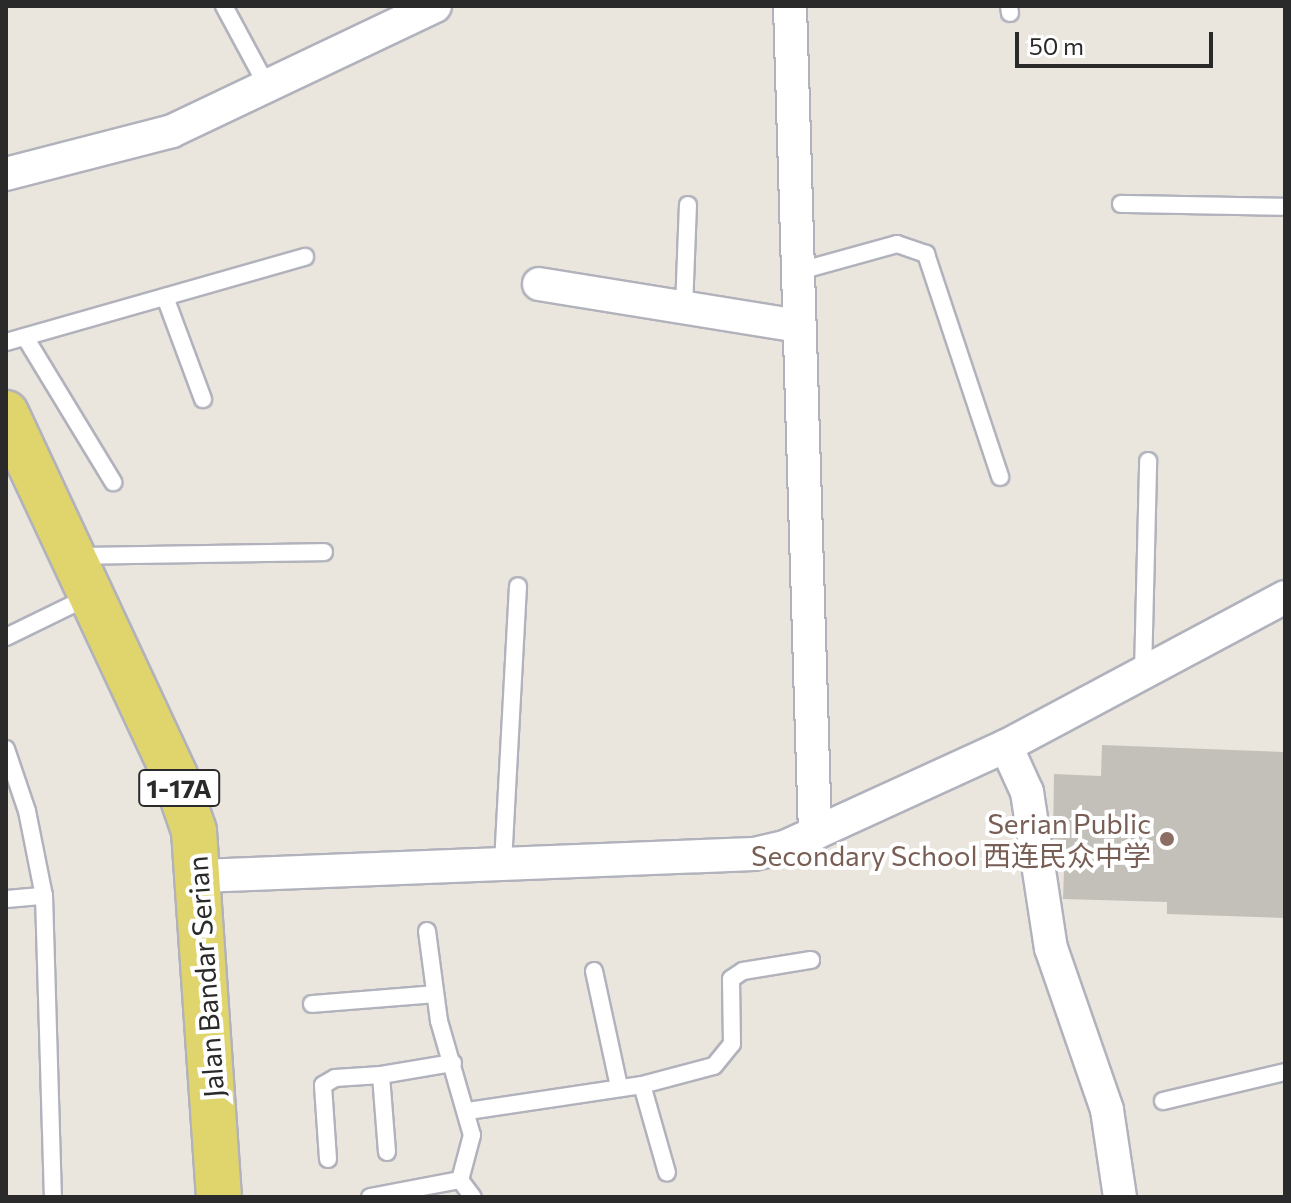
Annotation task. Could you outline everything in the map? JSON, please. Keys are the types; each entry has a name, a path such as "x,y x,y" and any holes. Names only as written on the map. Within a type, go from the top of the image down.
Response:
{"main road":[{"name":"Jalan Bandar Serian","path":"6,413 175,776 201,876 219,1197"}],"street":[{"path":"6,174 172,131 435,6"},
{"path":"790,6 797,326 815,834"},
{"path":"539,284 797,326"},
{"path":"201,876 754,854 815,834 1006,746 1285,597"},
{"path":"1006,746 1027,792 1051,948 1107,1110 1120,1197"}],"lane":[{"path":"224,6 267,86"},
{"path":"1121,204 1285,207"},
{"path":"684,308 688,205"},
{"path":"796,272 897,244 926,254 1000,477"},
{"path":"6,342 305,257"},
{"path":"165,297 203,399"},
{"path":"25,337 113,482"},
{"path":"1143,673 1148,461"},
{"path":"74,556 324,552"},
{"path":"503,863 518,586"},
{"path":"6,637 93,595"},
{"path":"6,629 24,626"},
{"path":"6,749 27,811 44,896 53,1197"},
{"path":"6,899 44,896"},
{"path":"427,931 435,994 472,1135 460,1180"},
{"path":"468,1111 642,1085 714,1066 726,1055 735,1023 731,979 743,971 811,960"},
{"path":"594,971 619,1087"},
{"path":"312,1004 435,994"},
{"path":"328,1159 323,1085 335,1078 381,1075 453,1063"},
{"path":"1163,1101 1285,1072"},
{"path":"381,1075 387,1152"},
{"path":"642,1085 667,1173"},
{"path":"370,1197 460,1180"},
{"path":"460,1180 473,1197"}],"building":[{"path":"1102,745 1285,752 1285,918 1167,914 1167,902 1063,899 1065,840 1053,839 1054,774 1101,776"}],"place":[{"name":"Serian Public Secondary School 西连民众中学","path":"1167,839"}]}
